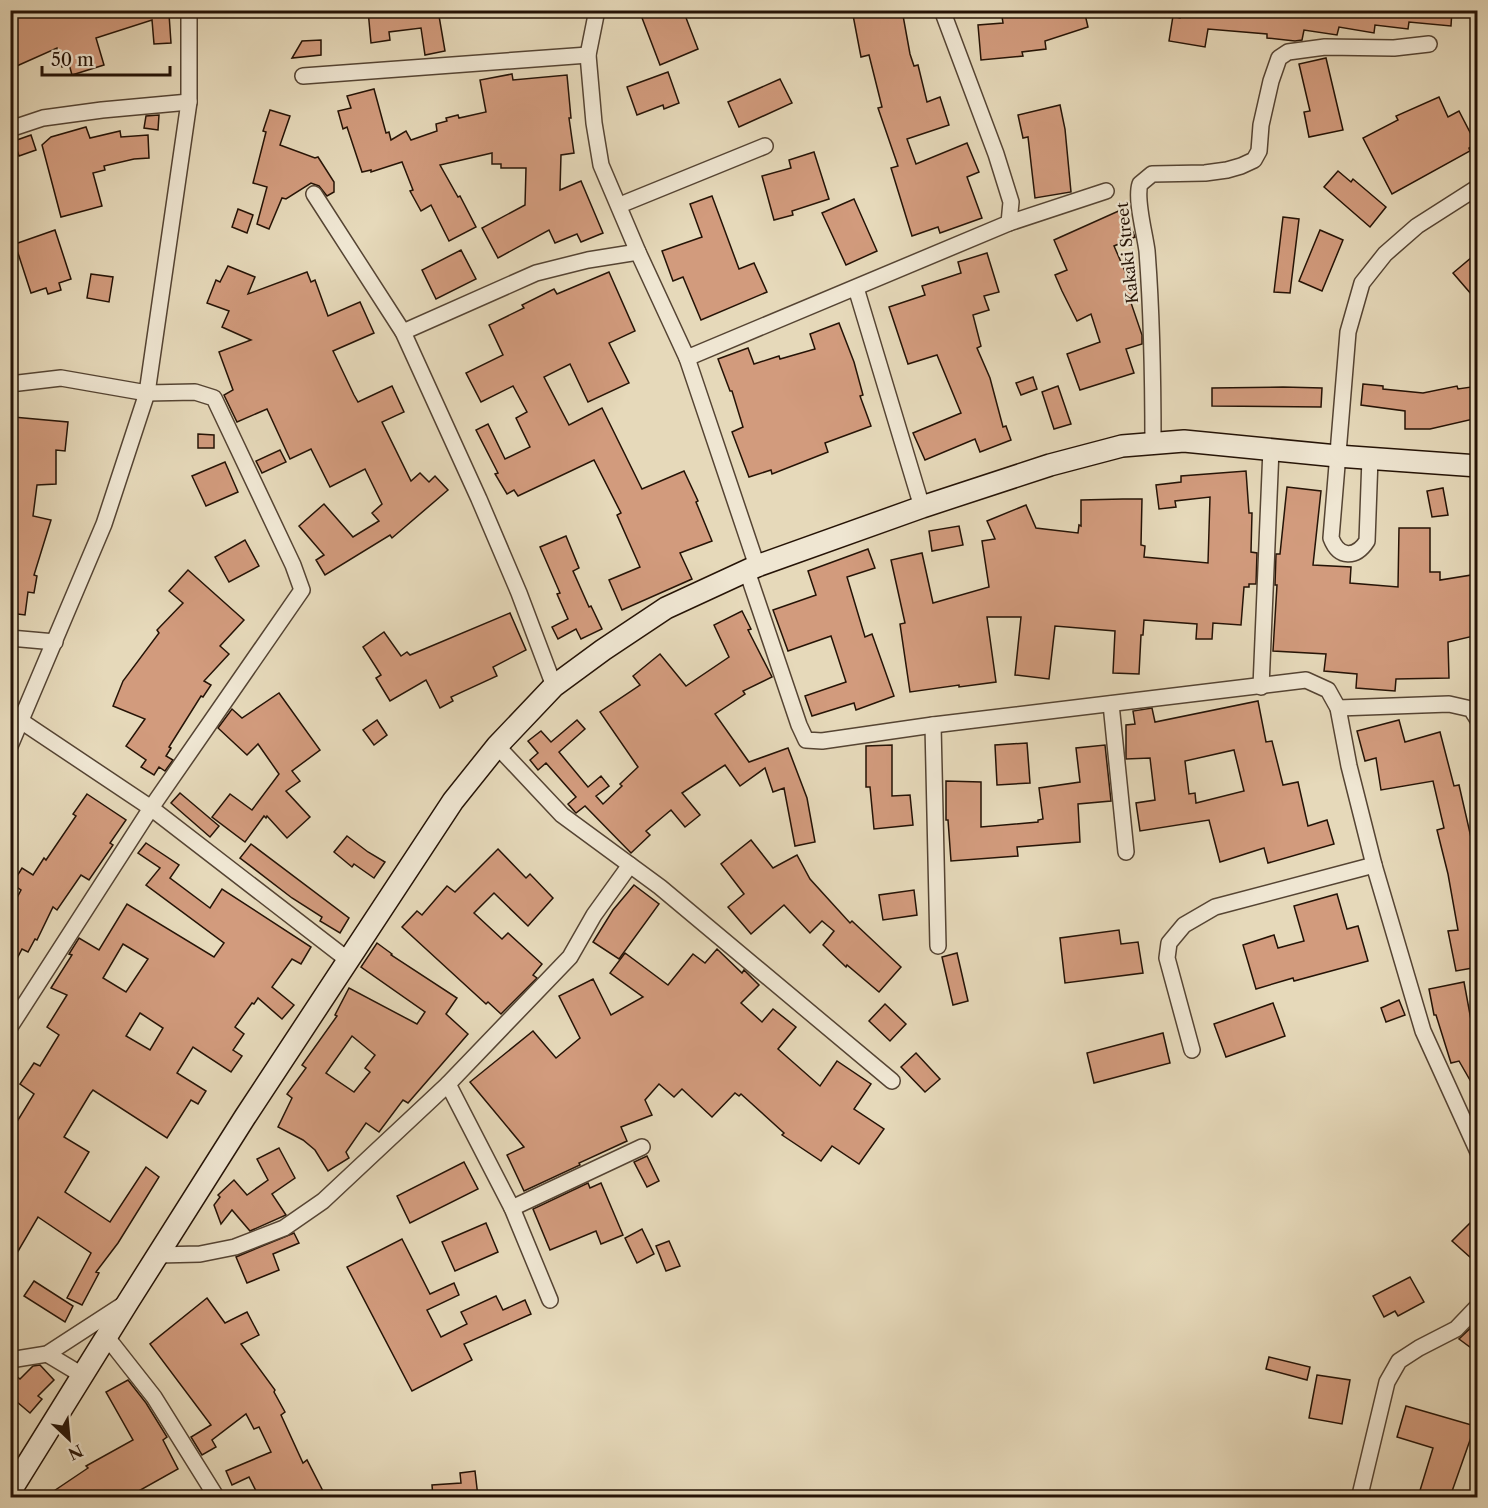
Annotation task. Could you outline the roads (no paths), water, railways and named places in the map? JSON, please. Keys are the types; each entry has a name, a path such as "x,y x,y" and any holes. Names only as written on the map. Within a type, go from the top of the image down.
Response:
{"street":[{"path":"10,746 104,524 147,393 189,102 189,10"},
{"path":"597,10 588,55 594,123 602,165 638,252 687,358 798,725 806,740 822,741 933,725 1306,680 1328,690 1338,708 1349,766 1374,866 1423,1031 1478,1152"},
{"path":"942,10 996,154 1011,202 1009,223"},
{"name":"Kakaki Street","path":"1153,444 1152,323 1147,252 1139,200 1140,184 1152,174 1205,173 1227,170 1254,160 1259,151 1261,125 1271,81 1279,58 1287,52 1325,47 1394,48 1429,44"},
{"path":"303,76 588,55"},
{"path":"10,129 43,118 189,102"},
{"path":"620,205 765,146"},
{"path":"1370,458 1367,541 1362,548 1353,553 1342,554 1335,549 1331,538 1337,456 1348,332 1362,284 1385,254 1417,226 1478,187"},
{"path":"687,358 1009,223 1106,192"},
{"path":"314,194 403,332 497,541 554,686"},
{"path":"403,332 536,273 588,260 638,252"},
{"path":"856,288 922,507"},
{"path":"10,384 61,378 147,393 195,392 214,398 293,565 302,590 151,808 10,1026"},
{"path":"10,1492 245,1117 453,801 497,746 554,686 603,650 666,608 752,568 922,507 1050,465 1122,446 1185,441 1337,456 1478,466"},
{"path":"1261,687 1271,449"},
{"path":"10,638 55,642"},
{"path":"1111,704 1125,852"},
{"path":"1338,708 1449,704 1471,709 1478,720"},
{"path":"21,721 151,808 348,960"},
{"path":"933,725 938,946"},
{"path":"497,746 562,815 660,887 892,1081"},
{"path":"158,1255 200,1254 234,1247 285,1228 323,1201 448,1084 570,957 594,915 630,865"},
{"path":"1192,1050 1167,958 1169,943 1184,925 1215,906 1374,866"},
{"path":"448,1084 512,1208 550,1300"},
{"path":"512,1208 642,1148"},
{"path":"10,1360 47,1353 128,1302"},
{"path":"1360,1495 1387,1382 1399,1361 1455,1329 1478,1306"},
{"path":"106,1336 154,1397 217,1497"},
{"path":"47,1353 82,1375"}]}
